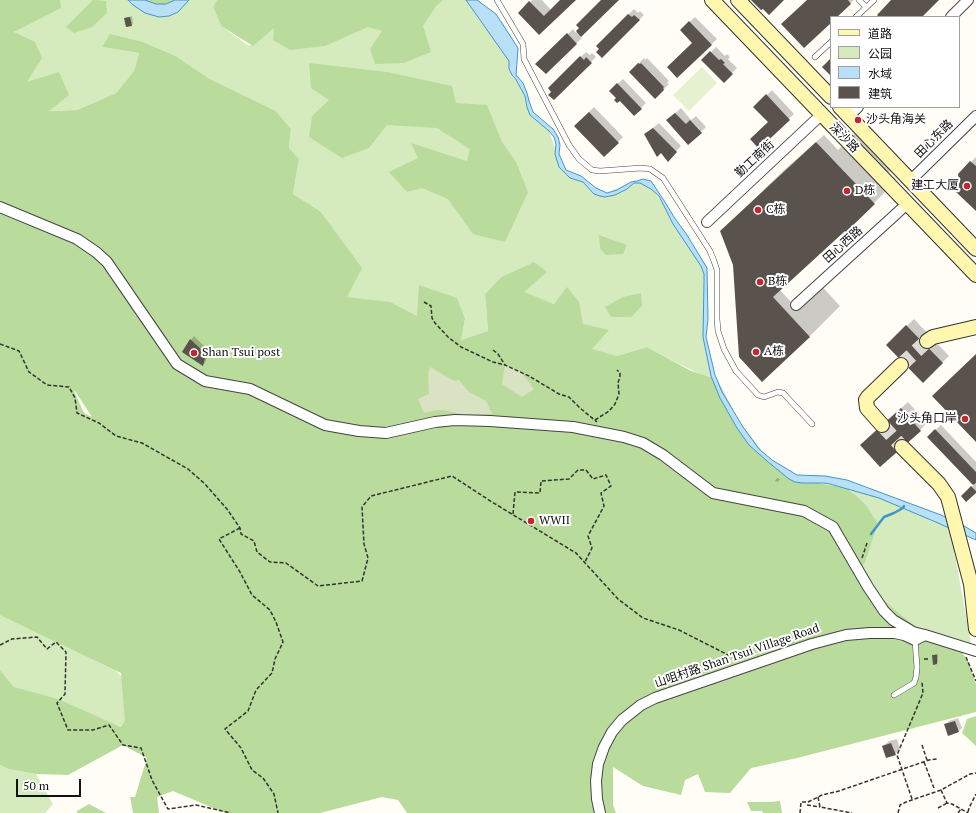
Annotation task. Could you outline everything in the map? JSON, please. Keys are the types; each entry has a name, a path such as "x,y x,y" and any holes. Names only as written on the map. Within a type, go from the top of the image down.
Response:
{"main road":[{"name":"深沙路","path":"712,0 976,275"},
{"path":"738,0 830,96"},
{"name":"深沙路","path":"849,110 911,180 976,249"},
{"path":"927,342 933,337 976,327"},
{"path":"882,425 868,408 866,400 902,365"},
{"path":"902,447 939,484 945,492 950,504 971,584 976,629"}],"street":[{"path":"952,16 970,0 976,5"},
{"name":"勤工南街","path":"707,222 822,114"},
{"name":"田心东路","path":"911,180 976,116"},
{"name":"田心西路","path":"796,305 907,204"},
{"path":"0,207 77,239 96,252 107,262 177,364 205,381 250,389 325,425 359,431 386,433 435,422 455,420 490,421 573,428 624,436 643,443 663,455 713,493 804,511 833,527 868,587 884,611 893,620 913,632 976,651"},
{"name":"山咀村路 Shan Tsui Village Road","path":"600,813 596,790 598,764 608,739 622,720 641,705 655,698 817,642 846,635 870,632 895,633 915,640"},
{"path":"915,640 925,635"}],"lane":[{"path":"497,0 523,44 524,59 569,145 579,159 592,170 650,169 663,178 710,252 714,261 717,270 716,319 718,331 724,348 736,371 758,395 764,397 778,392 783,393 812,424"},
{"path":"859,0 866,7"},
{"path":"857,16 874,0"},
{"path":"815,57 830,43"},
{"path":"894,694 914,684 916,677 915,640"}],"path":[{"path":"424,302 431,306 432,318 435,322 448,337 461,347 493,362 505,365 529,376 559,394 569,397 598,422"},
{"path":"0,344 19,351 29,372 47,385 69,387 75,398 77,413 99,423 116,436 142,443 188,469 205,484 227,509 240,528 241,534 254,541 257,552 270,562 286,563 318,586 362,581 368,558 364,544 362,507 371,496 452,476 576,553 618,599 643,618 679,630 748,666"},
{"path":"493,350 498,354 505,365"},
{"path":"595,420 608,411 617,399 619,394 618,383 620,376 620,372 617,370"},
{"path":"513,514 515,492 540,492 541,481 568,479 578,470 586,470 593,480 606,475 611,486 600,492 604,506 588,536 592,548 585,562"},
{"path":"240,528 219,539 240,572 252,595 270,610 283,642 275,659 272,673 256,690 248,711 225,729 241,748 252,770 263,778 274,794 278,813"},
{"path":"862,558 868,543"},
{"path":"0,645 12,639 37,637 47,649 56,642 66,652 65,694 57,703 68,730 93,730 109,725 123,745 141,748 152,780 168,809 196,805 231,813"},
{"path":"961,646 976,681"},
{"path":"922,659 930,659"},
{"path":"912,800 897,755 923,693 922,682 916,677"},
{"path":"922,745 928,761"},
{"path":"800,813 801,802 808,802 818,797 902,769 937,759"},
{"path":"924,762 934,788"},
{"path":"898,813 900,805 941,790 970,774 976,773"},
{"path":"941,790 947,803 968,813 976,794"},
{"path":"818,797 820,807"},
{"path":"938,808 947,803"},
{"path":"806,805 852,813"},
{"path":"958,813 961,809"}],"green space":[{"path":"0,0 60,0 61,8 14,32 35,42 42,58 27,82 59,72 69,95 49,111 77,110 116,93 134,71 139,53 102,47 110,34 143,42 176,56 208,78 276,111 291,129 289,148 299,159 293,194 320,211 362,268 347,297 390,302 417,316 419,285 457,298 465,319 461,340 488,331 485,294 501,277 534,262 547,272 524,292 554,304 567,287 579,302 583,324 609,330 592,349 617,356 647,347 691,371 717,379 739,421 768,459 801,480 847,488 866,505 878,524 865,562 859,572 868,587 925,635 958,646 969,663 976,684 976,712 797,758 751,768 730,793 705,792 698,774 685,780 681,795 643,786 613,767 613,805 616,813 407,813 398,800 382,797 320,813 225,813 173,791 157,797 159,813 133,813 130,797 135,797 147,758 123,745 68,775 36,774 8,769 0,765 0,670 14,687 58,699 121,727 125,721 121,673 0,615","holes":["75,391 92,417 84,413","780,647 777,649 714,665"]},
{"path":"59,0 130,0 147,14 189,0 217,0 213,7 221,26 249,46 301,0 478,0 503,23 518,48 509,69 525,96 530,115 549,131 563,171 607,193 631,182 646,179 707,266 704,282 706,337 715,378 700,374 647,347 617,356 588,349 566,290 554,304 521,292 534,262 501,277 485,294 488,331 461,340 465,319 417,317 347,297 320,211 293,194 299,159 289,148 291,129 276,111 208,78 176,56 143,42 102,47 139,53 134,71 116,93 77,110 48,111 69,94 27,83 13,33"},
{"path":"93,0 106,1 107,13 92,27 74,33 66,27"},
{"path":"145,0 175,0 166,4 156,4"},
{"path":"217,0 443,0 436,6 423,26 431,52 404,63 375,64 370,49 382,31 368,27 325,46 290,50 273,40 274,28 253,46 221,26 213,7"},
{"path":"309,63 387,72 452,86 456,103 487,105 502,142 516,162 528,192 505,242 473,234 448,199 422,188 407,192 389,172 418,158 411,143 467,161 470,149 437,128 387,125 369,148 342,158 309,137 312,116 329,100 311,88"},
{"path":"702,67 717,83 689,111 673,95"},
{"path":"599,235 627,245 623,254 606,255 600,248"},
{"path":"641,293 642,306 631,317 611,317 605,307 623,297"},
{"path":"505,365 521,372 534,389 522,397 502,384"},
{"path":"430,367 454,381 459,380 469,392 486,401 492,414 461,414 443,410 424,413 418,399 429,394 428,373"},
{"path":"851,485 947,522 951,533 972,649 907,631 860,573 877,527 850,489"},
{"path":"0,611 116,671 122,677 126,720 122,727 14,687 0,670"},
{"path":"976,716 976,746 962,733 967,719"},
{"path":"0,765 8,769 36,774 53,804 45,813 0,813"},
{"path":"780,801 782,813 763,813 762,811 751,811 747,802 770,802"},
{"path":"89,804 106,813 77,813 77,811"}],"water":[{"path":"128,0 145,0 156,4 166,4 175,0 189,0 178,12 169,16 159,17 145,13"},
{"path":"466,0 477,0 496,14 518,48 516,75 523,83 533,112 553,129 558,137 560,145 559,154 566,170 581,176 596,188 607,193 617,190 631,182 643,179 651,181 687,235 707,268 708,319 706,337 715,375 722,392 743,427 759,449 772,460 797,475 825,476 847,480 941,515 976,533 976,540 879,498 830,484 795,482 789,479 749,445 737,428 720,398 711,376 703,337 704,274 701,266 673,224 659,196 651,189 640,183 634,183 627,189 615,195 605,197 600,196 594,194 583,182 570,178 559,167 555,154 556,144 554,137 530,115 525,96 509,69 509,61"}],"building":[{"path":"560,0 576,0 539,35 518,13 529,1 544,16"},
{"path":"601,0 619,0 581,37 576,31 579,28 576,25"},
{"path":"751,0 784,0 769,15 763,9 761,10"},
{"path":"807,0 848,0 851,4 838,16 830,16 830,24 804,48 781,24"},
{"path":"891,0 939,0 923,16 877,15"},
{"path":"628,14 632,17 634,15 640,20 602,58 596,52 599,49 596,46"},
{"path":"130,17 132,26 126,27 124,18"},
{"path":"689,21 712,45 677,78 667,67 692,43 680,30"},
{"path":"567,33 577,44 546,74 535,64"},
{"path":"710,51 719,60 721,59 725,63 723,64 733,74 724,83 701,60"},
{"path":"580,56 584,60 586,57 592,63 554,100 548,95 551,92 548,88"},
{"path":"830,59 830,75 822,67"},
{"path":"638,63 641,63 664,87 664,90 655,99 629,72"},
{"path":"617,83 642,109 634,116 620,101 617,103 614,100 616,98 609,91"},
{"path":"766,94 790,120 759,149 750,139 768,122 753,107"},
{"path":"589,112 619,143 604,157 574,126"},
{"path":"675,113 686,124 690,120 702,133 688,145 666,120"},
{"path":"653,128 677,152 668,162 661,153 657,157 644,134"},
{"path":"816,142 875,204 773,297 810,337 762,382 739,357 733,265 720,231"},
{"name":"建工大厦","path":"970,161 976,166 976,211 956,192 959,189 956,183 959,180 958,174"},
{"path":"906,325 943,363 923,383 886,345"},
{"name":"Shan Tsui post","path":"190,339 206,354 203,366 182,352"},
{"name":"沙头角口岸","path":"976,354 976,442 932,396"},
{"path":"901,408 921,431 880,467 860,445"},
{"path":"935,429 976,472 976,483 973,485 927,437"},
{"path":"971,486 976,493 966,502 961,496"},
{"path":"932,655 937,655 937,664 933,665"},
{"path":"955,721 959,732 948,736 944,724"},
{"path":"891,743 896,755 886,758 882,746"}],"waterway":[{"path":"871,534 884,517 894,513 904,506"}],"tunnel":[{"path":"901,365 927,341"},
{"path":"882,425 902,447"}],"place":[{"name":"沙头角海关","path":"858,120"},
{"name":"建工大厦","path":"967,186"},
{"name":"D栋","path":"847,191"},
{"name":"C栋","path":"758,210"},
{"name":"B栋","path":"760,282"},
{"name":"A栋","path":"756,352"},
{"name":"Shan Tsui post","path":"194,353"},
{"name":"沙头角口岸","path":"965,419"},
{"name":"WWII","path":"531,521"}]}
